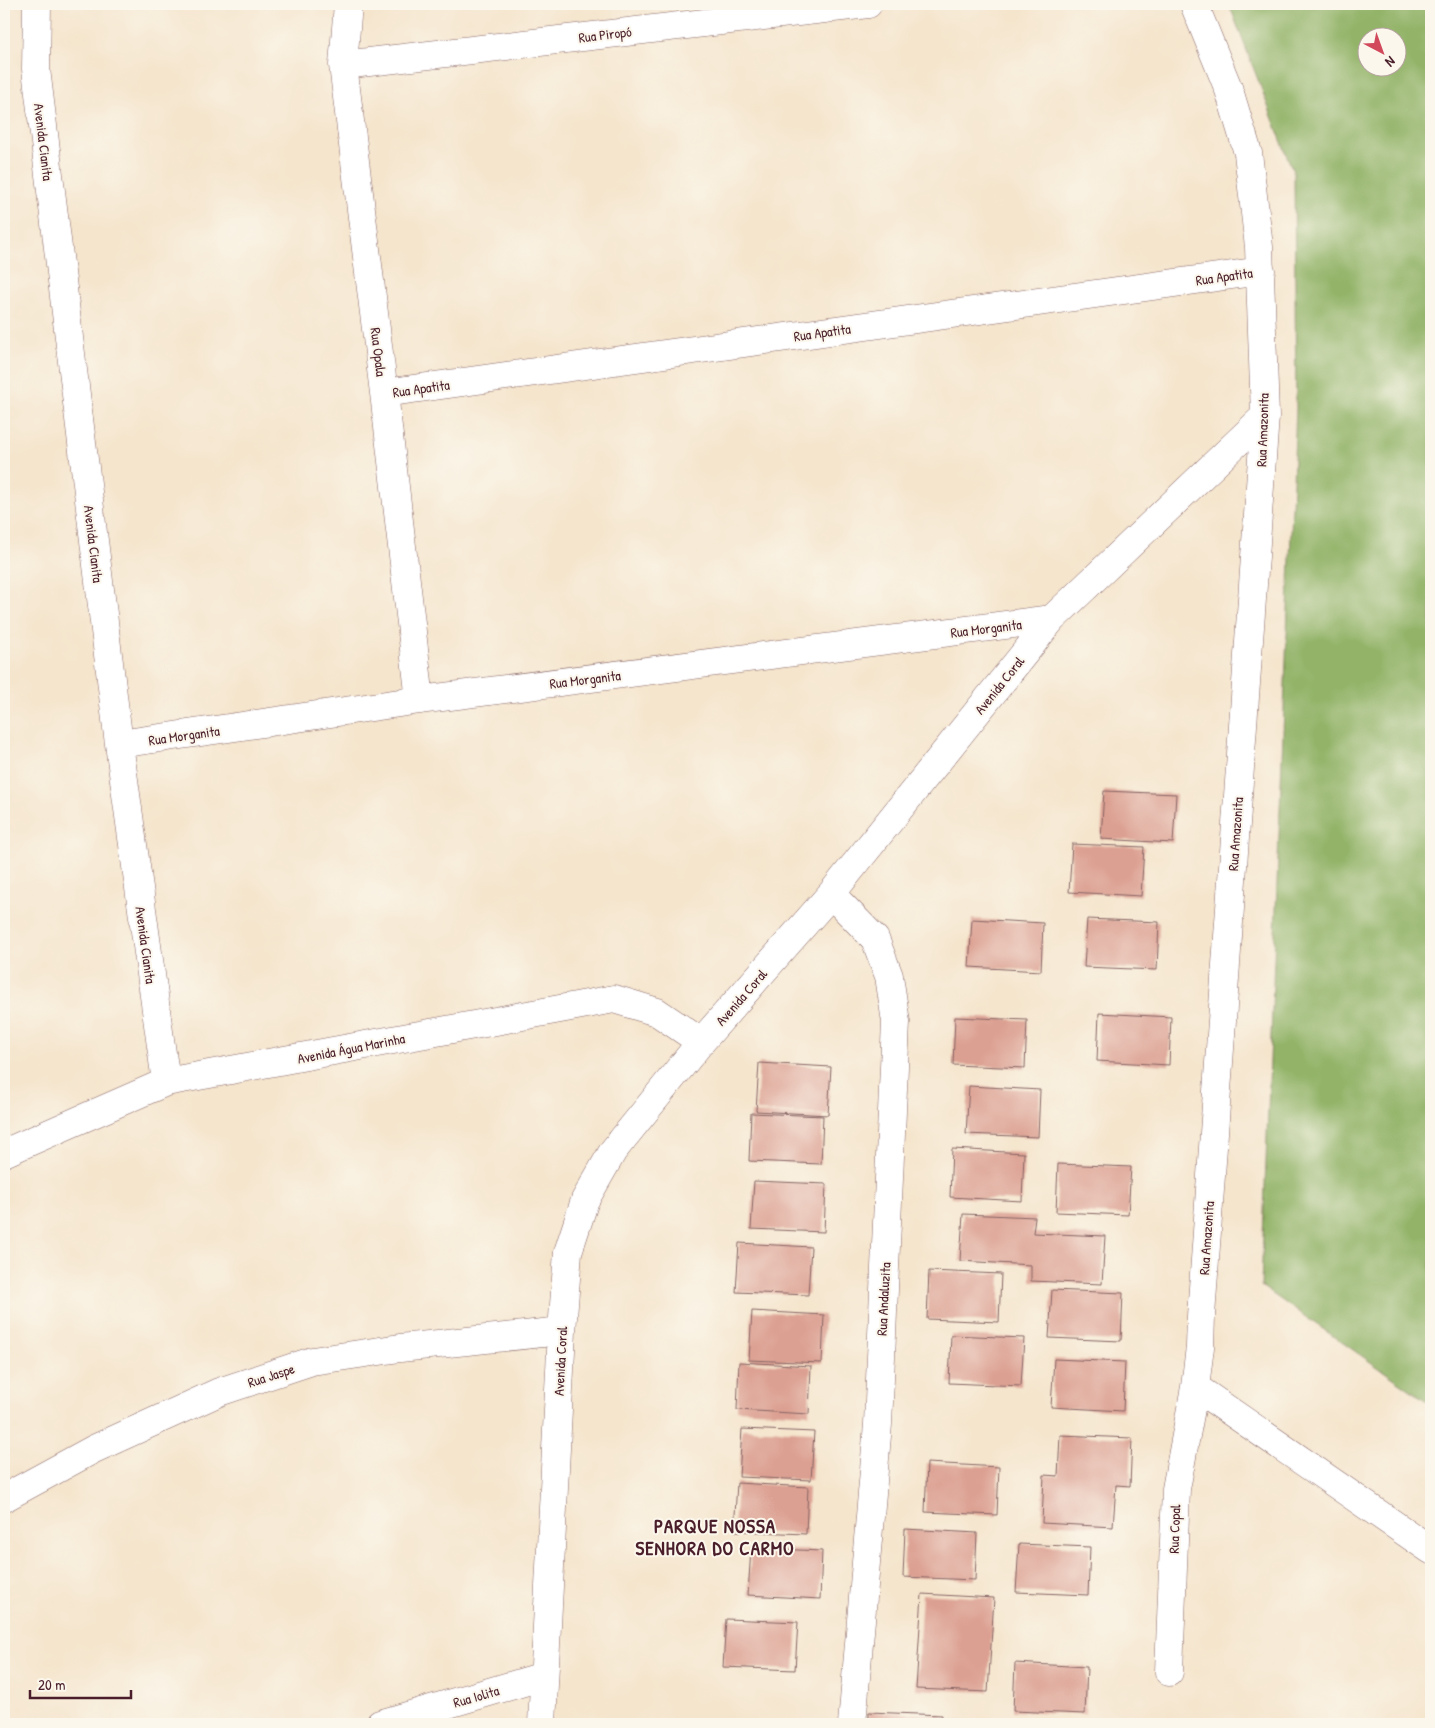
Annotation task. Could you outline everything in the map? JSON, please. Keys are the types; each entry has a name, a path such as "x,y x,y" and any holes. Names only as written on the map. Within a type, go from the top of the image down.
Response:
{"street":[{"name":"Avenida Cianita","path":"36,4 36,69 118,744 166,1082"},
{"name":"Rua Opala","path":"348,4 343,65 420,700"},
{"name":"Rua Piropó","path":"343,65 868,4"},
{"name":"Rua Amazonita","path":"1194,4 1230,90 1248,153 1261,270 1265,416 1200,1346 1195,1387"},
{"name":"Rua Apatita","path":"384,393 1261,270"},
{"name":"Avenida Coral","path":"542,1724 562,1331 568,1252 585,1200 613,1151 701,1042 831,894 1052,619 1265,416"},
{"name":"Rua Morganita","path":"118,744 420,700 1052,619"},
{"name":"Rua Andaluzita","path":"831,894 875,939 889,976 896,1022 878,1424 852,1724"},
{"name":"Avenida Água Marinha","path":"4,1153 166,1082 614,999 658,1012 701,1042"},
{"name":"Rua Jaspe","path":"4,1498 94,1449 219,1392 312,1361 400,1348 562,1331"},
{"path":"1195,1387 1431,1550"},
{"name":"Rua Copal","path":"1169,1672 1176,1489 1195,1387"},
{"name":"Rua Iolita","path":"380,1724 544,1676"}],"green space":[{"path":"1229,4 1431,4 1431,1404 1261,1286 1296,408 1294,174"}],"building":[{"path":"1104,791 1176,794 1173,843 1101,839"},
{"path":"1072,844 1144,847 1141,896 1069,892"},
{"path":"972,919 1043,923 1041,971 969,967"},
{"path":"1087,919 1159,922 1157,970 1084,967"},
{"path":"1099,1013 1171,1017 1169,1065 1097,1061"},
{"path":"955,1017 1027,1020 1025,1068 953,1065"},
{"path":"759,1063 831,1067 828,1115 756,1111"},
{"path":"969,1086 1040,1090 1038,1137 966,1134"},
{"path":"751,1113 823,1116 821,1164 749,1161"},
{"path":"952,1149 1024,1153 1022,1201 950,1197"},
{"path":"1058,1164 1131,1167 1128,1215 1056,1212"},
{"path":"754,1181 826,1184 824,1232 751,1229"},
{"path":"963,1214 1035,1217 1033,1233 1105,1236 1102,1284 1031,1281 1031,1265 960,1261"},
{"path":"739,1243 811,1247 808,1295 736,1292"},
{"path":"929,1271 1001,1274 999,1322 927,1319"},
{"path":"1052,1290 1123,1293 1121,1341 1049,1338"},
{"path":"752,1311 824,1315 822,1363 749,1360"},
{"path":"951,1335 1024,1338 1021,1386 949,1383"},
{"path":"1054,1359 1125,1362 1123,1411 1051,1407"},
{"path":"739,1362 811,1366 809,1414 737,1410"},
{"path":"742,1429 814,1432 811,1480 739,1477"},
{"path":"1060,1435 1132,1438 1130,1486 1116,1485 1113,1527 1042,1523 1044,1475 1058,1476"},
{"path":"927,1463 999,1467 997,1515 925,1512"},
{"path":"737,1483 808,1487 806,1534 734,1531"},
{"path":"905,1529 977,1533 975,1580 903,1577"},
{"path":"1019,1544 1090,1547 1088,1595 1016,1592"},
{"path":"751,1548 822,1551 820,1599 748,1595"},
{"path":"922,1594 994,1598 988,1692 916,1689"},
{"path":"726,1619 798,1622 795,1670 723,1667"},
{"path":"1015,1663 1087,1667 1085,1714 1013,1711"},
{"path":"869,1712 942,1715 941,1724 869,1724"},
{"path":"957,1721 995,1723 995,1724 957,1724"}],"district":[{"name":"PARQUE NOSSA SENHORA DO CARMO","path":"715,1537"}]}
